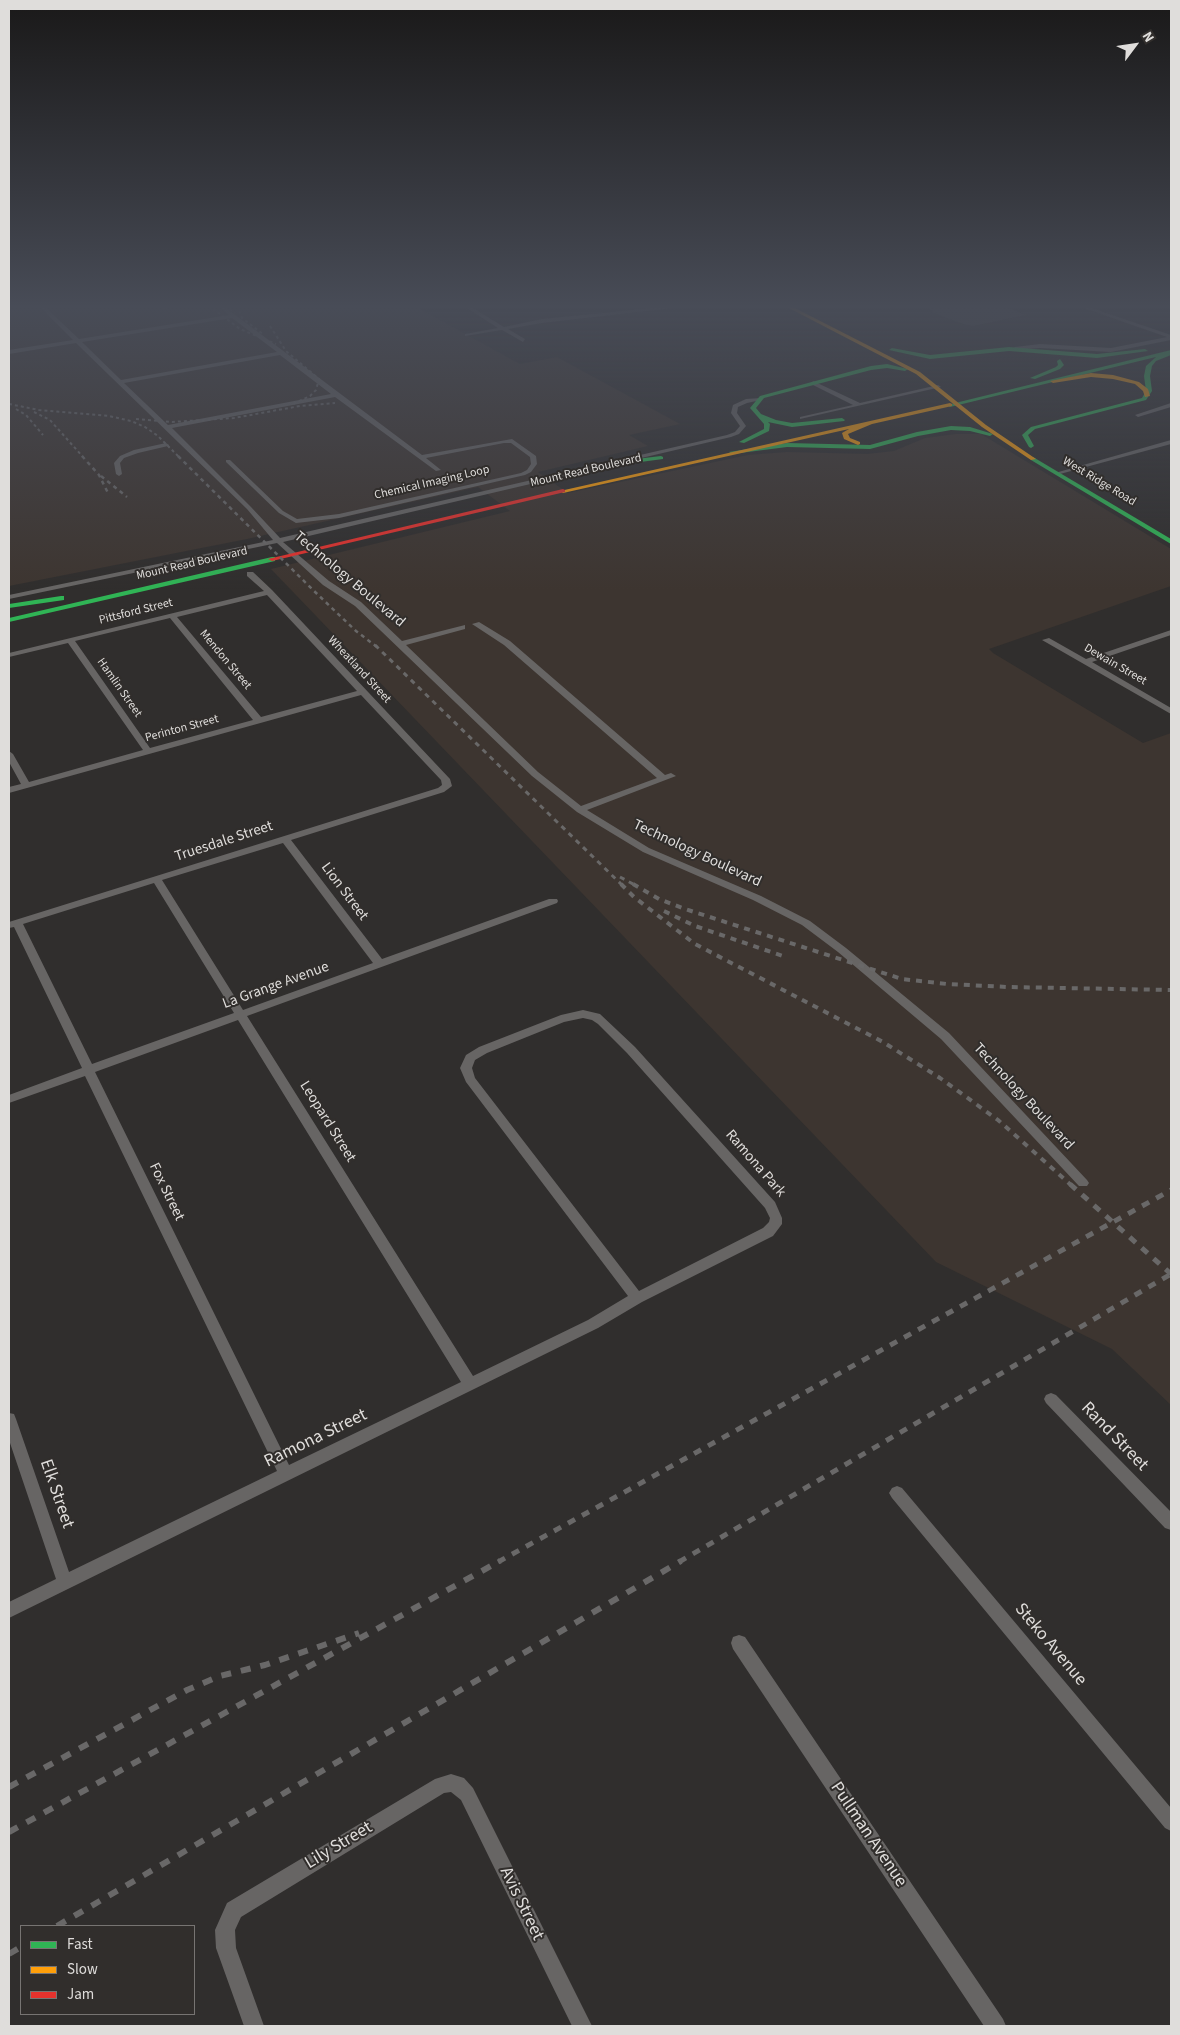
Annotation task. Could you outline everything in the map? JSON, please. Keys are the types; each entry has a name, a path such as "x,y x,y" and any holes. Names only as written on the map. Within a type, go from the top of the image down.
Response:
{"main road":[{"path":"740,437 760,435 767,430 767,424 753,407 758,400"},
{"name":"Mount Read Boulevard","path":"9,610 676,455 740,437 842,420 933,400"},
{"name":"West Ridge Road","path":"955,400 968,413 1001,438 1171,542"},
{"name":"West Ridge Road","path":"969,400 1031,446 1171,530"},
{"name":"Mount Read Boulevard","path":"298,544 870,423 970,400"},
{"path":"1031,446 1025,438 1028,430 1140,400"},
{"path":"732,452 787,445 873,447 968,422 970,417 968,413"},
{"path":"757,414 774,422 792,426 842,420"},
{"path":"870,423 850,430 845,433 845,436 851,441 863,444 888,442"},
{"path":"1016,426 1041,426"},
{"path":"951,428 977,430 1001,438"},
{"path":"603,465 676,455"},
{"name":"Mount Read Boulevard","path":"9,620 263,552"},
{"path":"9,606 61,598"}],"street":[{"name":"Technology Boulevard","path":"138,400 249,508 265,528 299,561 326,583 358,604 535,774 580,810 646,850 757,898 806,923 866,969 945,1036 1083,1183"},
{"path":"167,427 310,400"},
{"name":"Chemical Imaging Loop","path":"343,400 438,470"},
{"path":"740,437 743,425 734,413 734,407 742,402 754,400"},
{"path":"848,400 859,405"},
{"path":"802,418 878,400"},
{"path":"1138,415 1171,405"},
{"name":"Mount Read Boulevard","path":"9,597 263,552 603,465 740,437"},
{"name":"Chemical Imaging Loop","path":"228,461 281,512 296,521 339,516 378,508 523,474 529,471 534,464 533,456 512,441 504,440 422,458"},
{"path":"1058,473 1171,442"},
{"path":"119,474 117,463 122,457 136,451 166,445"},
{"name":"Wheatland Street","path":"250,574 445,779 447,786"},
{"name":"Pittsford Street","path":"9,655 269,592"},
{"name":"Mendon Street","path":"171,615 259,720"},
{"path":"476,624 508,643 667,777 580,810"},
{"path":"401,644 462,627"},
{"path":"1086,662 1171,632"},
{"name":"Hamlin Street","path":"70,640 148,751"},
{"name":"Dewain Street","path":"1046,640 1171,711"},
{"name":"Perinton Street","path":"9,790 362,692"},
{"path":"9,754 26,785"},
{"name":"Truesdale Street","path":"13,924 441,790 447,786"},
{"name":"Lion Street","path":"284,838 380,964"},
{"name":"Leopard Street","path":"156,879 470,1384"},
{"name":"La Grange Avenue","path":"9,1099 553,901"},
{"name":"Fox Street","path":"13,924 89,1070 286,1475"},
{"name":"Ramona Park","path":"583,1014 596,1017 631,1050 774,1212 775,1224 768,1232 637,1298 470,1079 466,1068 467,1062 476,1053 561,1019 583,1014"},
{"name":"Ramona Street","path":"9,1610 593,1324 637,1298"},
{"name":"Rand Street","path":"1051,1400 1171,1523"},
{"name":"Elk Street","path":"9,1419 65,1583"},
{"name":"Steko Avenue","path":"897,1493 1171,1822"},
{"name":"Pullman Avenue","path":"739,1643 996,2026"},
{"name":"Lily Street","path":"254,2026 226,1948 225,1930 227,1922 241,1905 441,1784 458,1784"},
{"name":"Avis Street","path":"458,1784 467,1794 582,2026"}],"shaded area":[{"path":"9,400 636,400 680,424 629,435 648,446 538,472 568,493 748,455 787,452 867,454 894,451 925,438 956,434 981,434 1171,549 1171,586 989,649 1143,743 1171,733 1171,1405 1112,1349 936,1262 271,569 510,511 478,487 247,539 9,586"}],"railway":[{"path":"293,404 302,400"},
{"path":"136,419 172,422 234,418 300,406 335,403"},
{"path":"9,404 39,410 109,416 131,421 145,427 158,436 178,456"},
{"path":"16,409 26,415 43,435"},
{"path":"34,412 50,420 83,457"},
{"path":"82,456 99,475 109,495"},
{"path":"178,456 313,590 356,631 377,647"},
{"path":"101,476 127,497"},
{"path":"375,645 622,885"},
{"path":"620,877 635,885"},
{"path":"633,884 659,899 685,909 902,979 947,984 1008,987 1171,990"},
{"path":"622,885 634,897 695,944 883,1042 940,1078 998,1120 1071,1185"},
{"path":"664,911 695,926 783,956"},
{"path":"1070,1184 1113,1222"},
{"path":"1113,1222 1171,1190"},
{"path":"498,1562 1113,1222"},
{"path":"679,1562 1171,1274 1113,1222"},
{"path":"9,1832 500,1561"},
{"path":"59,1925 681,1561"},
{"path":"9,1787 187,1690 220,1676 265,1665 359,1633"},
{"path":"9,1954 20,1948"}],"traffic: fast":[{"path":"742,442 767,430 767,424 753,408 760,400"},
{"path":"950,405 971,400"},
{"path":"1031,446 1025,435 1033,428 1140,400"},
{"path":"757,414 774,422 792,425 842,420"},
{"path":"732,452 787,445 870,447 917,434 951,428 970,429 990,434"},
{"path":"603,465 661,458"},
{"path":"1033,459 1171,542"},
{"path":"9,620 272,559"},
{"path":"9,606 61,598"}],"traffic: slow":[{"path":"952,400 984,426 1033,459"},
{"path":"563,491 950,405"},
{"path":"858,443 847,439 845,433 870,423"}],"traffic: jam":[{"path":"272,559 563,491"}]}
